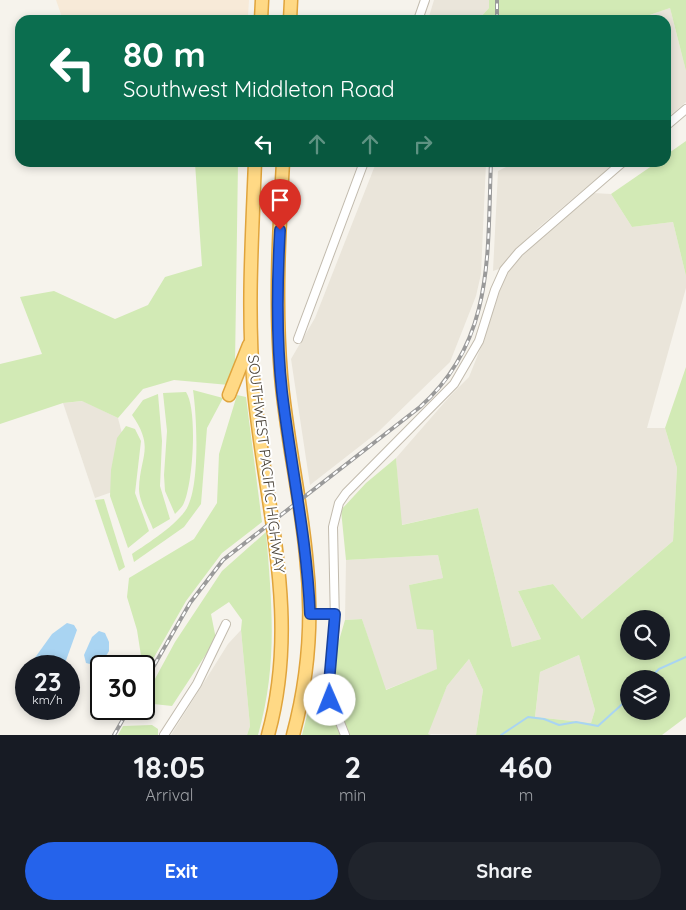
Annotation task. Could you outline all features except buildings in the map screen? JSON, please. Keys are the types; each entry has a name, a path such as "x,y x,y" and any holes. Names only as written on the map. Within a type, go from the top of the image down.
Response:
{"highway":[{"path":"261,15 262,0"},
{"path":"290,0 290,15"},
{"name":"SOUTHWEST PACIFIC HIGHWAY","path":"255,167 250,279 254,392 278,551 282,610 280,669 268,735"},
{"name":"SOUTHWEST PACIFIC HIGHWAY","path":"283,167 278,283 279,347 284,402 306,554 310,614 304,684 293,735"},
{"path":"229,395 251,340"}],"street":[{"path":"420,15 425,0"},
{"path":"671,122 686,109"},
{"path":"298,339 362,167"},
{"path":"345,735 328,692 335,614 333,527 338,503 454,384 479,341 495,290 504,270 519,252 617,167"},
{"path":"310,614 335,614"},
{"path":"164,735 197,684 226,624"}],"shaded area":[{"path":"56,0 249,0 248,15 61,15"},
{"path":"434,0 489,0 489,8 483,15 430,15"},
{"path":"670,8 686,71 686,102 671,115 671,15 650,15"},
{"path":"374,167 486,167 481,274 476,296 450,362 378,432 310,485 291,359 315,318"},
{"path":"506,167 610,167 538,228 499,269 493,271 498,171"},
{"path":"593,193 611,194 632,227 673,222 686,276 686,288 647,428 665,428 677,468 673,541 582,619 553,584 518,591 541,639 512,647 478,508 401,525 396,458 469,377 483,342 505,275 527,251"},
{"path":"83,401 118,418 135,484 95,498 63,403"},
{"path":"438,555 443,578 409,585 433,630 438,669 385,690 362,619 345,620 346,560"},
{"path":"241,630 250,726 247,735 171,735 228,644"},
{"path":"579,655 595,710 591,723 535,717 540,672"},
{"path":"469,659 483,690 476,735 427,734 447,686"}],"green space":[{"path":"489,0 686,0 686,71 670,8 650,15 483,15 489,8"},
{"path":"686,141 686,276 673,222 632,227 611,194 650,167 671,167 671,152"},
{"path":"195,167 238,167 235,364 229,385 174,380 143,389 118,418 82,401 63,403 0,424 0,364 42,354 20,297 54,291 115,319 148,305 165,277 202,266"},
{"path":"686,367 686,717 662,735 476,735 483,690 469,659 447,686 428,734 431,735 349,735 331,691 335,654 345,620 362,619 386,690 437,669 433,630 417,629 409,585 443,578 438,555 346,560 341,510 366,483 396,458 402,525 478,508 512,647 541,639 518,591 553,584 582,619 673,541 677,468 665,428","holes":["579,655 595,710 591,723 535,717 540,672"]},
{"path":"193,390 223,398 207,428 201,504 184,527 134,562 132,554 176,521 187,508 191,497 196,468 196,417"},
{"path":"186,392 190,401 192,415 192,466 183,505 175,514 165,491 164,475 167,431 163,393"},
{"path":"158,394 162,441 160,486 170,519 153,529 139,494 145,444 139,426 132,415 143,400"},
{"path":"237,395 246,397 262,522 222,553 186,601 155,656 141,655 137,630 127,597 129,578 194,539 217,503 219,454"},
{"path":"126,426 135,429 141,441 135,493 149,531 128,548 110,496 111,470 117,438"},
{"path":"104,499 125,567 119,571 95,500"},
{"path":"266,532 272,634 269,684 258,735 247,735 250,726 241,630 242,620 229,602 211,614 216,639 172,706 155,704 155,679 175,642 222,571"},
{"path":"312,696 325,696 340,735 302,735"},
{"path":"152,725 158,729 158,735 118,735 123,726"}],"water":[{"path":"67,623 74,625 77,630 68,655 37,655 52,634"},
{"path":"99,631 105,633 109,642 109,651 106,655 90,655 90,664 86,663 84,655 92,637"}],"waterway":[{"path":"658,670 686,657"},
{"path":"501,735 528,717 544,719 559,725 576,722 598,726 620,706"}],"railway":[{"path":"497,0 497,15"},
{"path":"155,664 190,603 223,560 420,407 444,381 462,353 474,324 482,294 487,262 491,167"},
{"path":"114,735 123,720"}],"route":[{"path":"280,230 278,323 283,394 306,554 310,614 335,614 335,632 328,692 330,700"}]}
